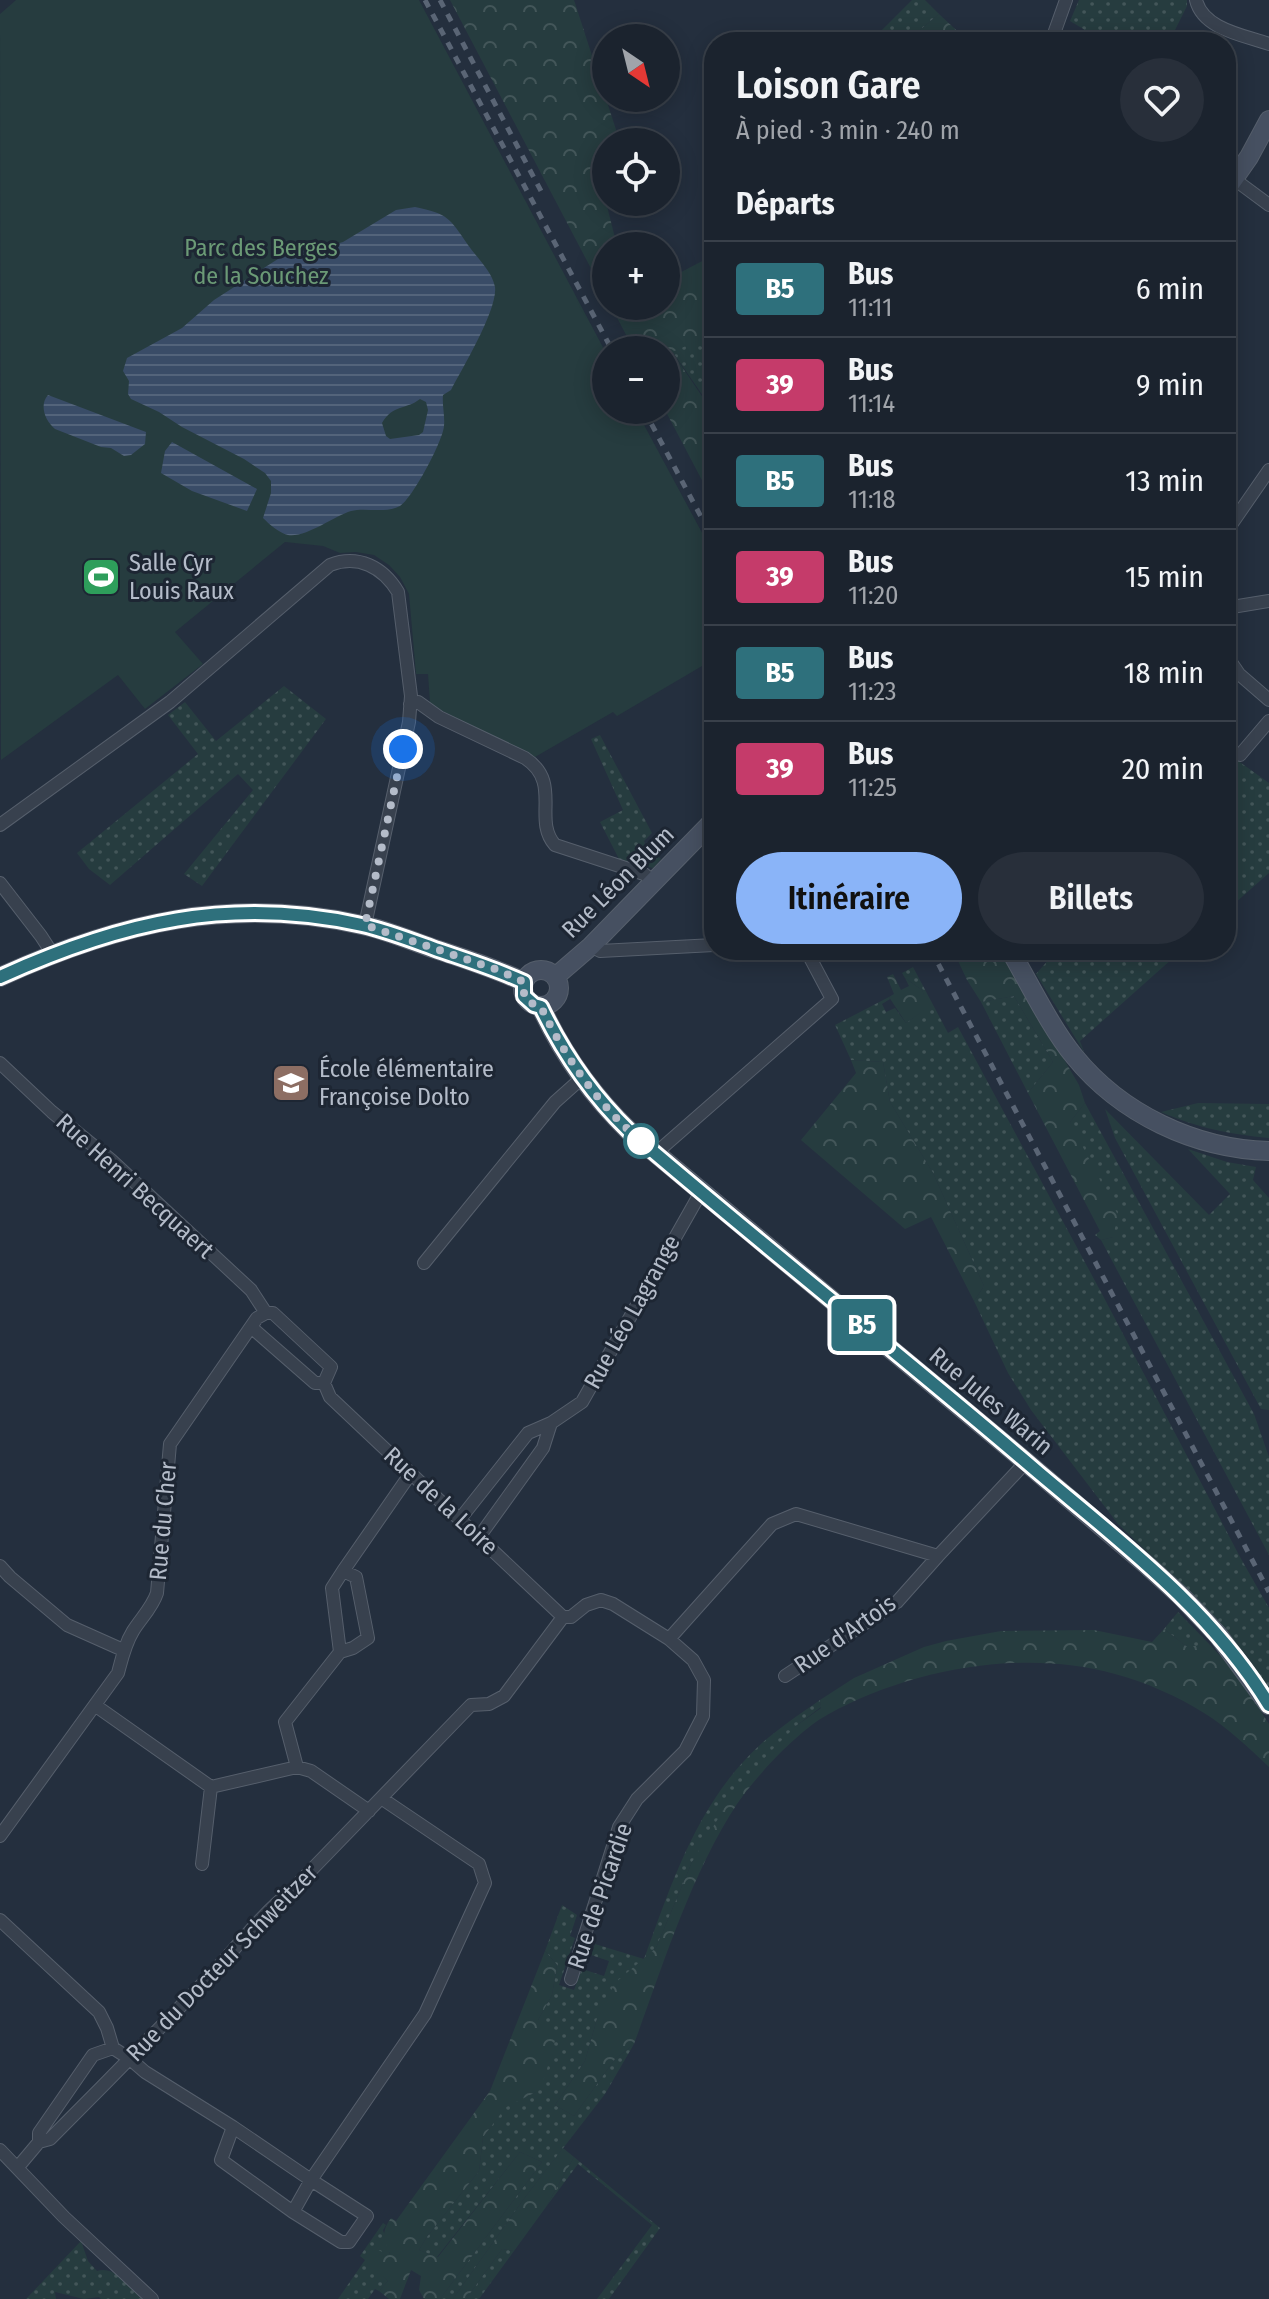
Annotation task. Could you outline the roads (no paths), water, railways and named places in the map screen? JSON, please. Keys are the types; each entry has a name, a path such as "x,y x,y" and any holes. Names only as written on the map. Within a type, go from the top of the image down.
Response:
{"street":[{"path":"1055,32 1066,0"},
{"path":"1196,0 1200,14 1236,32"},
{"path":"1236,32 1269,44"},
{"path":"1236,175 1269,120"},
{"path":"1236,187 1269,205"},
{"path":"1236,511 1269,470"},
{"path":"0,825 170,702 330,565 340,561 356,561 377,567 391,579 398,592 411,696 409,722 365,925"},
{"path":"1236,606 1269,601"},
{"path":"1236,670 1269,700"},
{"path":"410,704 418,702 439,717 536,766 544,779 548,836 555,845 644,874 654,882"},
{"path":"1240,755 1269,721"},
{"name":"Rue Léon Blum","path":"555,977 591,946 704,830"},
{"path":"0,883 52,953"},
{"path":"0,977 52,953 118,931 212,915 261,913 300,914 365,925 498,970 524,982"},
{"path":"591,946 600,951 704,945"},
{"path":"656,1153 832,999 811,960"},
{"path":"1016,960 1073,1055 1137,1112 1181,1134 1212,1143 1269,1151"},
{"path":"538,970 547,971 555,977 559,992 549,1005 534,1005 524,996 524,982 530,974 538,970"},
{"name":"Rue Jules Warin","path":"541,1007 556,1038 619,1122 1026,1462 1182,1597 1218,1635 1269,1705"},
{"name":"Rue Henri Becquaert","path":"0,1063 52,1112 111,1160 251,1290 266,1313"},
{"path":"424,1263 555,1102 583,1077"},
{"name":"Rue Léo Lagrange","path":"460,1519 528,1433 551,1423 582,1402 701,1192"},
{"path":"251,1327 257,1318 266,1313"},
{"name":"Rue de la Loire","path":"266,1313 273,1313 331,1367 324,1383 330,1397 563,1617"},
{"name":"Rue de la Loire","path":"251,1327 315,1383 324,1383"},
{"name":"Rue du Cher","path":"0,1836 118,1673 123,1650 133,1630 153,1603 157,1593 170,1444 251,1327"},
{"path":"479,1537 543,1448 551,1423"},
{"name":"Rue d'Artois","path":"785,1676 897,1602 1026,1462"},
{"path":"340,1652 332,1588 411,1473"},
{"path":"669,1639 772,1524 796,1514 938,1556"},
{"path":"0,1566 5,1582 67,1625 123,1650"},
{"path":"297,1767 285,1722 340,1652 368,1638 356,1577 343,1571"},
{"name":"Rue de Picardie","path":"563,1617 571,1617 586,1605 601,1600 613,1604 669,1639 693,1660 704,1680 703,1716 685,1751 637,1799 619,1827 571,1979"},
{"name":"Rue du Docteur Schweitzer","path":"18,2167 39,2142 50,2139 130,2059 274,1905 471,1705 489,1704 504,1696 563,1617"},
{"path":"96,1706 211,1787 297,1767 311,1771 369,1811"},
{"path":"202,1864 211,1787"},
{"path":"293,2212 311,2180 425,2014 485,1883 479,1864 381,1798"},
{"path":"0,1920 99,2012 113,2048 145,2072 233,2127 367,2216 349,2242 341,2242 293,2212 221,2160 233,2127"},
{"path":"39,2142 39,2133 93,2055 113,2048"},
{"path":"0,2150 64,2217 152,2299"}],"water":[{"path":"415,207 435,212 452,223 493,281 495,287 491,309 451,390 443,395 442,433 426,469 405,501 388,510 351,511 303,533 285,534 263,518 271,493 271,481 265,473 131,399 128,394 129,381 123,371 127,358 182,328 214,300 292,250 343,242 396,210","holes":["420,399 426,402 428,410 423,432 390,439 386,436 382,423 386,417"]},
{"path":"48,395 146,432 145,444 131,455 124,456 111,448 55,429 44,413"},
{"path":"172,442 257,489 247,511 192,491 161,473 165,451"}],"railway":[{"path":"425,0 605,336"},
{"path":"440,0 541,191"},
{"path":"651,424 704,522"},
{"path":"936,960 1269,1592"}],"place":[{"name":"Salle Cyr Louis Raux","path":"101,577"},
{"name":"École élémentaire Françoise Dolto","path":"291,1083"}],"park label":[{"name":"Parc des Berges de la Souchez","path":"261,262"}]}
